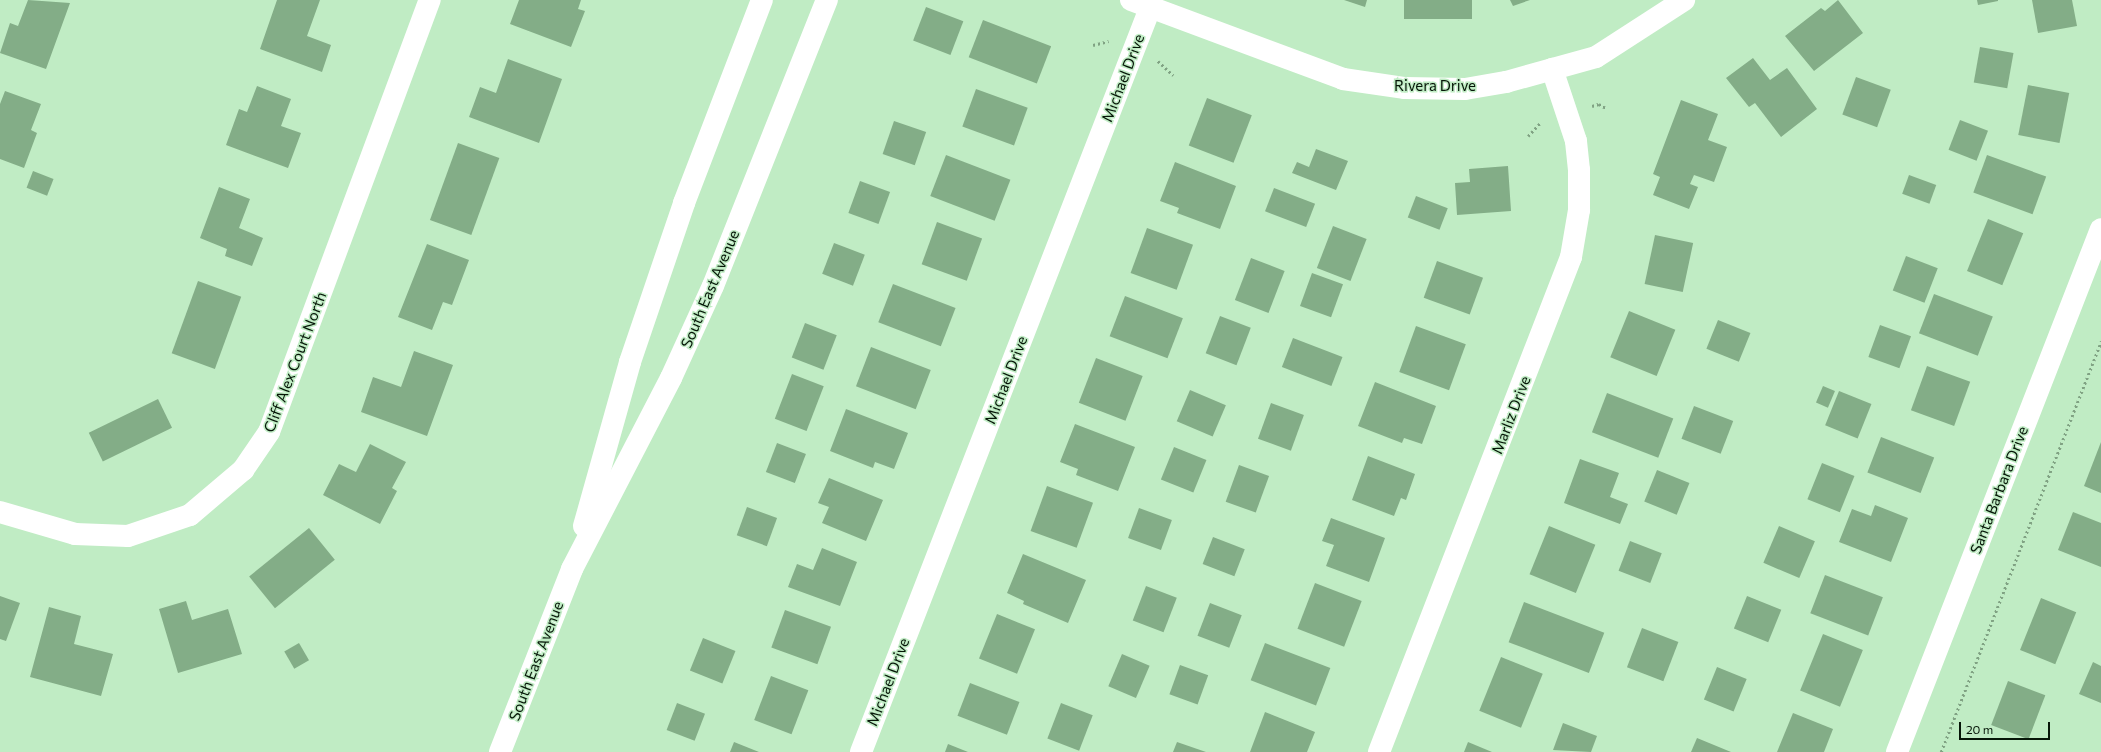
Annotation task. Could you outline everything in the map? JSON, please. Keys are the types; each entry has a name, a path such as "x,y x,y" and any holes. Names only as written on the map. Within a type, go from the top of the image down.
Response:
{"street":[{"name":"Cliff Alex Court North","path":"0,512 75,534 128,536 190,516 244,470 269,432 430,0"},
{"name":"South East Avenue","path":"500,752 572,569 632,355 684,203 762,0"},
{"name":"South East Avenue","path":"572,569 671,378 713,286 826,0"},
{"name":"Rivera Drive","path":"1141,4 1308,69 1343,79 1405,88 1465,89 1506,82 1596,57 1684,0"},
{"name":"Michael Drive","path":"861,752 1141,4"},
{"name":"Marliz Drive","path":"1379,752 1571,257 1579,210 1579,170 1576,141 1552,69"},
{"name":"Santa Barbara Drive","path":"1898,752 2101,229"}],"path":[{"path":"1941,752 2101,341"}],"building":[{"path":"28,0 70,3 46,69 0,53 10,23 18,26"},
{"path":"277,0 320,0 307,36 331,45 322,72 260,49"},
{"path":"519,0 581,0 578,9 585,11 571,47 510,24"},
{"path":"1344,0 1367,0 1365,7"},
{"path":"1404,0 1472,0 1472,19 1404,19"},
{"path":"1510,0 1530,0 1513,6"},
{"path":"1838,0 1863,33 1814,71 1785,36 1821,8 1825,11"},
{"path":"1977,0 1998,0 1998,1 1978,5"},
{"path":"2032,0 2072,0 2077,26 2038,33"},
{"path":"926,7 963,21 950,55 913,41"},
{"path":"983,20 1051,46 1037,84 969,57"},
{"path":"1980,47 2013,53 2007,88 1974,82"},
{"path":"1753,58 1770,80 1787,68 1817,109 1781,137 1755,103 1749,107 1726,78"},
{"path":"508,59 562,79 539,143 469,117 480,87 496,93"},
{"path":"1856,77 1891,90 1877,127 1842,115"},
{"path":"2028,85 2069,93 2059,143 2018,135"},
{"path":"257,86 291,99 281,126 301,133 288,168 226,145 239,109 247,112"},
{"path":"976,89 1028,108 1014,145 962,127"},
{"path":"5,91 41,104 31,130 37,133 24,168 0,159 0,104"},
{"path":"1207,98 1252,115 1234,163 1189,146"},
{"path":"1681,100 1718,114 1708,140 1727,147 1714,182 1694,175 1690,184 1698,187 1689,209 1653,195 1660,177 1653,174"},
{"path":"1960,120 1988,131 1977,161 1949,150"},
{"path":"894,121 926,132 915,165 883,154"},
{"path":"458,143 499,158 471,235 430,220"},
{"path":"1316,149 1348,161 1336,190 1292,173 1297,162 1309,167"},
{"path":"946,155 1010,180 995,221 930,196"},
{"path":"1987,155 2046,177 2033,214 1973,193"},
{"path":"1175,162 1236,186 1220,229 1177,213 1179,208 1160,201"},
{"path":"1508,166 1511,211 1457,215 1455,183 1470,182 1469,169"},
{"path":"33,171 54,179 47,196 27,188"},
{"path":"1909,175 1936,185 1929,204 1902,194"},
{"path":"860,181 890,192 878,224 848,213"},
{"path":"219,187 250,199 239,228 263,238 252,266 225,256 227,249 200,238"},
{"path":"1274,188 1315,204 1306,227 1265,211"},
{"path":"1416,196 1448,208 1439,230 1408,217"},
{"path":"1988,219 2023,233 2002,285 1967,271"},
{"path":"937,222 982,238 967,281 922,264"},
{"path":"1333,226 1367,239 1350,281 1317,268"},
{"path":"1147,228 1193,245 1177,290 1131,273"},
{"path":"1655,235 1693,243 1683,292 1645,284"},
{"path":"834,243 865,255 853,286 822,274"},
{"path":"427,244 469,260 452,305 443,302 432,330 398,317"},
{"path":"1906,256 1938,268 1924,303 1893,291"},
{"path":"1251,258 1285,271 1268,313 1235,300"},
{"path":"1437,261 1483,278 1470,314 1424,298"},
{"path":"1312,273 1343,284 1331,317 1300,306"},
{"path":"198,281 241,297 215,369 172,353"},
{"path":"893,284 956,308 941,346 878,322"},
{"path":"1934,294 1993,317 1978,356 1919,333"},
{"path":"1125,296 1183,318 1167,358 1110,336"},
{"path":"1629,311 1675,330 1657,376 1610,357"},
{"path":"1220,316 1251,328 1236,365 1206,353"},
{"path":"1718,320 1750,333 1739,362 1706,349"},
{"path":"805,323 837,335 823,370 792,358"},
{"path":"1880,325 1911,336 1899,368 1868,357"},
{"path":"1416,326 1466,344 1449,390 1399,372"},
{"path":"1293,338 1342,357 1331,386 1282,367"},
{"path":"871,347 931,370 916,409 856,386"},
{"path":"414,351 453,365 427,436 361,412 373,377 401,387"},
{"path":"1096,358 1143,376 1125,421 1079,403"},
{"path":"1927,366 1970,382 1954,426 1911,410"},
{"path":"792,374 824,386 807,431 775,419"},
{"path":"1375,382 1436,406 1422,444 1404,438 1402,443 1358,426"},
{"path":"1823,386 1835,391 1828,408 1816,403"},
{"path":"1190,390 1226,405 1213,437 1177,421"},
{"path":"1839,391 1871,404 1858,438 1825,425"},
{"path":"1607,393 1673,418 1658,458 1592,432"},
{"path":"158,399 172,428 103,462 89,433"},
{"path":"1271,403 1304,415 1291,451 1258,439"},
{"path":"1694,406 1733,421 1721,454 1681,439"},
{"path":"846,409 908,433 894,469 875,462 873,468 830,451"},
{"path":"1075,424 1135,447 1118,491 1076,475 1078,469 1060,462"},
{"path":"1881,437 1934,457 1921,493 1867,472"},
{"path":"2101,442 2101,493 2084,486"},
{"path":"777,443 806,454 795,483 766,472"},
{"path":"370,444 406,462 392,488 397,491 380,524 323,495 339,464 356,472"},
{"path":"1174,447 1206,460 1193,493 1161,479"},
{"path":"1368,456 1415,474 1406,500 1401,498 1394,516 1352,500"},
{"path":"1580,459 1619,473 1610,497 1628,504 1620,524 1564,503"},
{"path":"1822,463 1854,476 1840,512 1807,499"},
{"path":"1239,465 1269,476 1256,513 1226,502"},
{"path":"1657,470 1689,483 1677,515 1644,502"},
{"path":"829,478 883,500 866,541 822,523 829,507 818,503"},
{"path":"1047,486 1093,503 1077,548 1031,531"},
{"path":"1875,505 1908,518 1891,562 1839,542 1852,509 1871,516"},
{"path":"747,507 777,518 767,546 737,535"},
{"path":"1139,508 1172,520 1161,550 1128,538"},
{"path":"2073,512 2101,523 2101,567 2058,550"},
{"path":"1331,518 1385,538 1369,582 1326,566 1334,545 1322,541"},
{"path":"1549,526 1595,545 1576,593 1530,574"},
{"path":"1779,526 1815,541 1799,578 1763,563"},
{"path":"309,528 335,560 275,608 249,576"},
{"path":"1213,537 1245,549 1234,576 1203,564"},
{"path":"1630,541 1662,553 1650,583 1619,571"},
{"path":"822,548 857,562 840,606 788,587 797,564 813,570"},
{"path":"1023,554 1086,580 1068,623 1023,604 1024,601 1007,593"},
{"path":"1825,575 1883,597 1868,635 1810,613"},
{"path":"1315,583 1362,601 1344,647 1297,629"},
{"path":"1146,586 1177,598 1164,632 1133,621"},
{"path":"0,596 20,603 6,641 0,639"},
{"path":"1747,596 1781,610 1768,642 1734,628"},
{"path":"2041,598 2076,612 2055,664 2020,650"},
{"path":"186,601 192,620 228,609 242,654 178,673 159,609"},
{"path":"1524,602 1604,633 1589,673 1509,642"},
{"path":"1210,603 1242,615 1229,648 1197,636"},
{"path":"49,607 81,616 74,644 113,654 101,696 30,677"},
{"path":"785,610 831,627 817,664 771,648"},
{"path":"997,614 1035,629 1017,674 979,659"},
{"path":"1642,628 1678,642 1663,681 1627,667"},
{"path":"1823,634 1863,650 1840,707 1800,691"},
{"path":"703,638 735,651 722,684 690,670"},
{"path":"299,643 309,660 294,669 284,652"},
{"path":"1265,643 1330,668 1316,705 1251,680"},
{"path":"1122,654 1150,666 1136,698 1108,686"},
{"path":"1501,657 1543,674 1521,728 1479,711"},
{"path":"2093,662 2101,666 2101,703 2079,694"},
{"path":"1180,665 1208,675 1198,704 1169,694"},
{"path":"1717,667 1747,679 1734,711 1704,699"},
{"path":"771,676 808,690 791,734 754,720"},
{"path":"2008,681 2045,695 2028,739 1991,725"},
{"path":"970,683 1019,702 1007,735 957,716"},
{"path":"677,703 705,714 695,741 667,730"},
{"path":"1061,703 1093,715 1079,751 1047,738"},
{"path":"1265,712 1315,732 1307,752 1250,752"},
{"path":"1793,713 1833,729 1824,752 1777,752"},
{"path":"1563,723 1597,736 1591,752 1553,750"},
{"path":"1697,738 1731,752 1691,752"},
{"path":"734,742 759,752 730,752"},
{"path":"1177,742 1206,752 1173,752"},
{"path":"1468,742 1492,752 1464,752"},
{"path":"948,744 968,752 945,752"}]}
